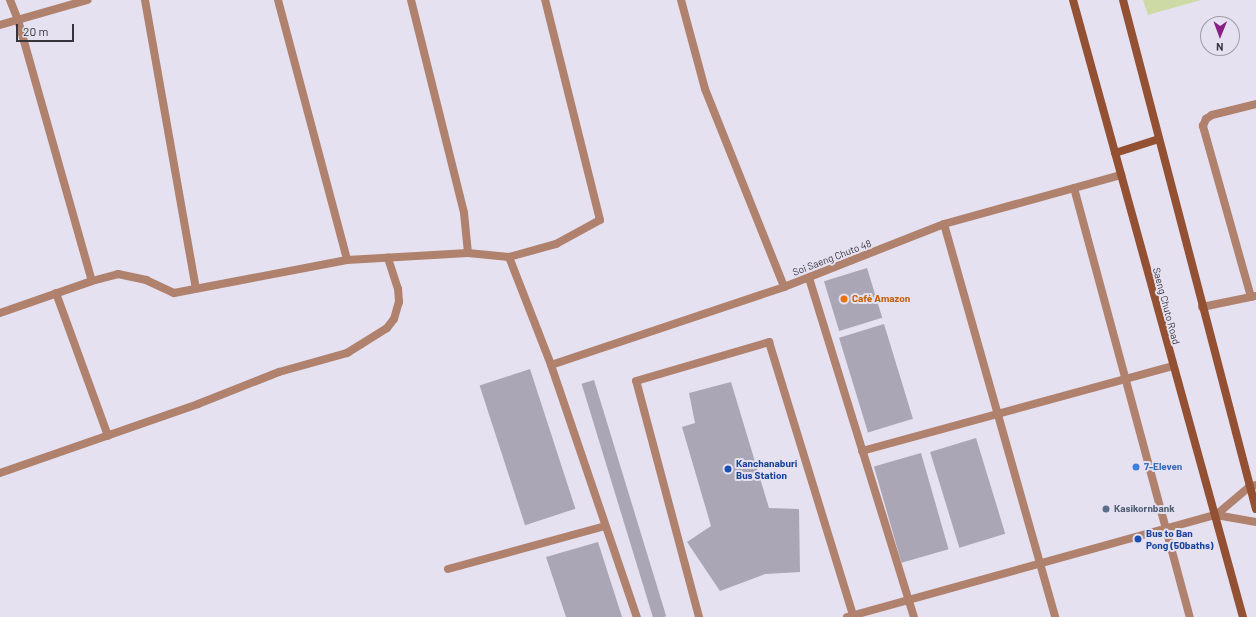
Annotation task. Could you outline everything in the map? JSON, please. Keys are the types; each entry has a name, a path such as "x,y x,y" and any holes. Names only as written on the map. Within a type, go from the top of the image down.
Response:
{"main road":[{"name":"Saeng Chuto Road","path":"1073,0 1172,366 1216,515 1243,617"},
{"path":"1123,0 1202,307 1252,486 1256,509"},
{"path":"1115,153 1159,139"}],"street":[{"path":"10,0 18,20 92,280"},
{"path":"0,25 88,0"},
{"path":"145,0 196,290"},
{"path":"278,0 347,260"},
{"path":"411,0 464,213 468,254"},
{"path":"0,313 92,280 118,274 146,280 174,293 347,260 468,254 508,257 556,244 600,220 545,0"},
{"path":"681,0 705,89 784,287"},
{"path":"1202,307 1254,297 1203,126 1206,119 1212,115 1256,104"},
{"name":"Soi Saeng Chuto 48","path":"551,365 784,287 944,224 1121,175"},
{"path":"1074,188 1124,378 1190,617"},
{"path":"944,224 1055,617"},
{"path":"508,257 551,365 637,617"},
{"path":"0,473 108,436 279,372 347,353 387,328 394,319 399,302 388,258"},
{"path":"809,278 914,617"},
{"path":"56,293 108,436"},
{"path":"699,617 636,381 769,342 850,616 1216,515 1252,486"},
{"path":"862,451 997,412 1172,366"},
{"path":"1216,515 1256,522"},
{"path":"448,569 605,526"}],"green space":[{"path":"1143,0 1201,0 1148,15"}],"building":[{"path":"867,268 882,318 839,331 824,281"},
{"path":"884,324 913,419 868,432 839,338"},
{"path":"530,369 575,509 525,525 480,385"},
{"path":"594,380 666,616 653,617 582,384"},
{"path":"731,382 769,508 799,509 800,572 765,574 720,591 687,542 711,526 682,427 695,423 689,393"},
{"path":"976,438 1005,534 959,548 930,452"},
{"path":"921,453 949,549 901,563 874,467"},
{"path":"598,542 622,617 566,617 546,557"}],"place":[{"name":"Café Amazon","path":"844,299"},
{"name":"7-Eleven","path":"1136,467"},
{"name":"Kanchanaburi Bus Station","path":"728,469"},
{"name":"Kasikornbank","path":"1106,509"},
{"name":"Bus to Ban Pong (50baths)","path":"1138,539"}]}
